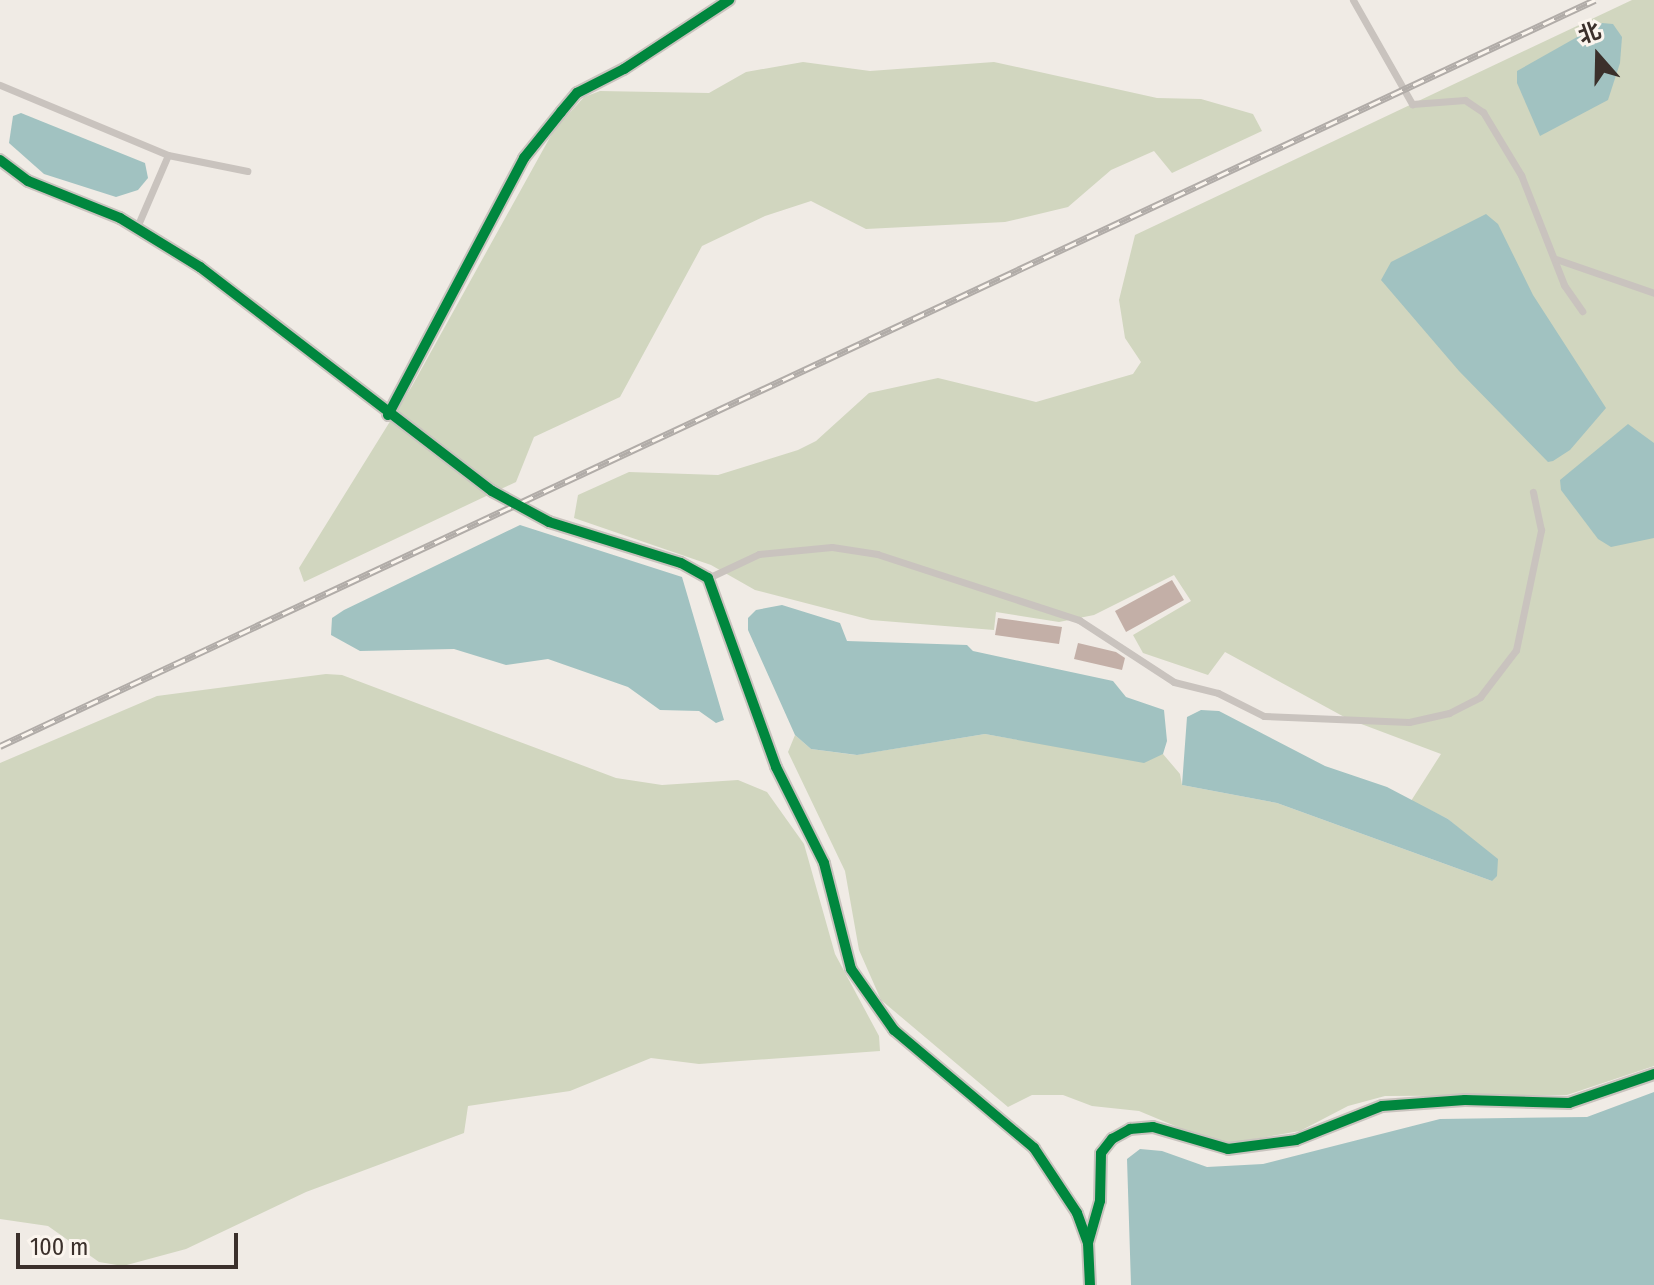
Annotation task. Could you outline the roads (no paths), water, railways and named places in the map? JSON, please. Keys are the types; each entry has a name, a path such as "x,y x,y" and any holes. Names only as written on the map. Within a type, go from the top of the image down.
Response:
{"street":[{"path":"388,415 524,158 561,112 577,93 624,69 729,0"},
{"path":"0,160 28,181 137,227 200,267 388,415 492,491 538,517 681,563 708,578 776,767 824,863 846,957 869,1001 894,1030 1034,1148 1074,1208 1088,1243"},
{"path":"1090,1285 1088,1243 1100,1201 1101,1153 1112,1139 1130,1129 1153,1127 1200,1145 1228,1149 1296,1140 1382,1106 1465,1100 1569,1103 1654,1074"}],"lane":[{"path":"1353,0 1412,104 1465,100 1483,112 1521,175 1564,285 1582,311"},
{"path":"0,85 168,155 247,171"},
{"path":"137,227 168,155"},
{"path":"1556,259 1654,293"},
{"path":"708,578 759,554 838,547 877,554 1079,620 1174,682 1218,693 1264,716 1409,722 1449,713 1480,697 1516,650 1541,530 1533,492"}],"water":[{"path":"1602,23 1613,24 1622,37 1620,63 1608,100 1540,136 1517,83 1517,71"},
{"path":"21,113 145,163 148,178 138,190 116,197 44,174 9,143 13,116"},
{"path":"1486,214 1498,224 1533,295 1606,408 1570,450 1553,461 1548,462 1459,371 1381,280 1391,262"},
{"path":"1628,424 1654,443 1654,538 1611,547 1598,539 1561,490 1560,480"},
{"path":"520,525 682,577 724,720 716,723 699,711 660,710 628,687 548,659 506,665 454,649 360,651 331,635 332,618 344,610"},
{"path":"782,605 840,623 847,641 967,645 973,651 1113,681 1126,697 1164,710 1167,741 1163,754 1144,763 985,734 857,755 811,749 795,735 748,630 748,618 756,610"},
{"path":"1201,710 1219,711 1325,766 1387,787 1448,819 1498,859 1497,876 1492,881 1277,803 1182,785 1187,717"},
{"path":"1654,1092 1654,1285 1131,1285 1127,1159 1140,1149 1162,1151 1207,1167 1263,1164 1440,1119 1587,1117"}],"railway":[{"path":"0,746 1595,0"}]}
